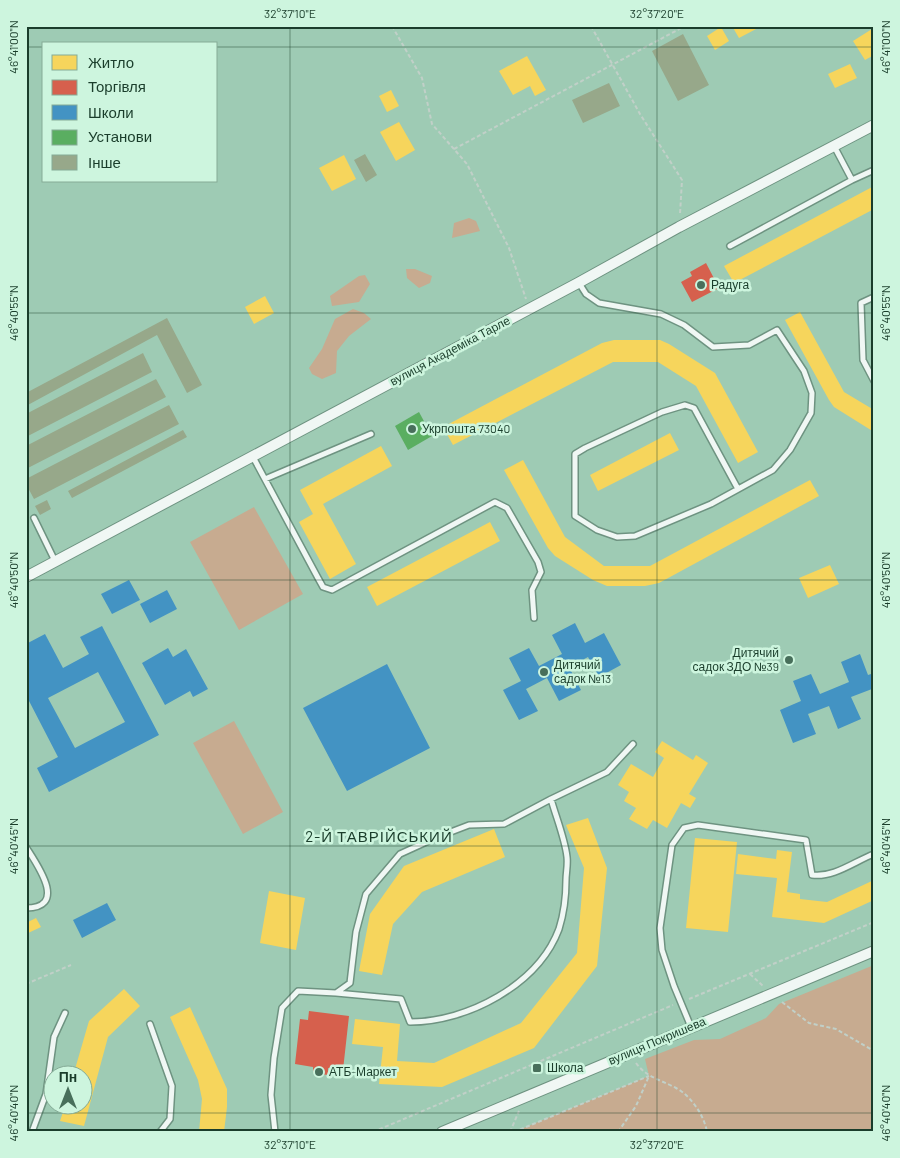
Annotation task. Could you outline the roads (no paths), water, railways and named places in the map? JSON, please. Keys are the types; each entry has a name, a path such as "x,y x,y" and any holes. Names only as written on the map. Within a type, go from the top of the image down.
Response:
{"street":[{"name":"вулиця Академіка Тарле","path":"26,577 530,309 679,227 874,125"},
{"name":"вулиця Покришева","path":"442,1132 874,951"}],"lane":[{"path":"834,146 852,180"},
{"path":"730,246 874,170"},
{"path":"578,283 586,294 599,303 661,314 684,326 713,347 749,345 777,330 804,371 812,393 811,412 790,450 773,470 711,504 635,536 617,538 597,530 575,516 575,454 662,412 685,405 694,408 738,488"},
{"path":"874,297 861,303 861,330 863,360 874,381"},
{"path":"265,479 371,434"},
{"path":"253,457 323,587 332,590 495,502 507,508 542,572 532,590 534,618"},
{"path":"34,518 56,562"},
{"path":"336,993 350,983 356,932 366,894 400,854 469,825 504,824 606,772 634,744"},
{"path":"275,1132 271,1095 274,1058 282,1008 298,991 401,999 410,1022 427,1022 472,1011 509,990 533,969 548,949 558,929 566,902 567,857 551,799"},
{"path":"690,1028 662,950 660,928 672,845 684,828 698,825 806,840 812,875 819,876 834,872 874,854"},
{"path":"26,846 48,889 48,896 44,902 32,908 26,908"},
{"path":"32,1132 46,1094 54,1037 66,1013"},
{"path":"150,1024 172,1086 170,1119 160,1132"}],"place":[{"name":"Радуга","path":"701,285"},
{"name":"Укрпошта 73040","path":"412,429"},
{"name":"Дитячий садок ЗДО №39","path":"789,660"},
{"name":"Дитячий садок №13","path":"544,672"},
{"name":"Школа","path":"537,1068"},
{"name":"АТБ-Маркет","path":"319,1072"}],"district":[{"name":"2-Й ТАВРІЙСЬКИЙ","path":"379,837"}]}
